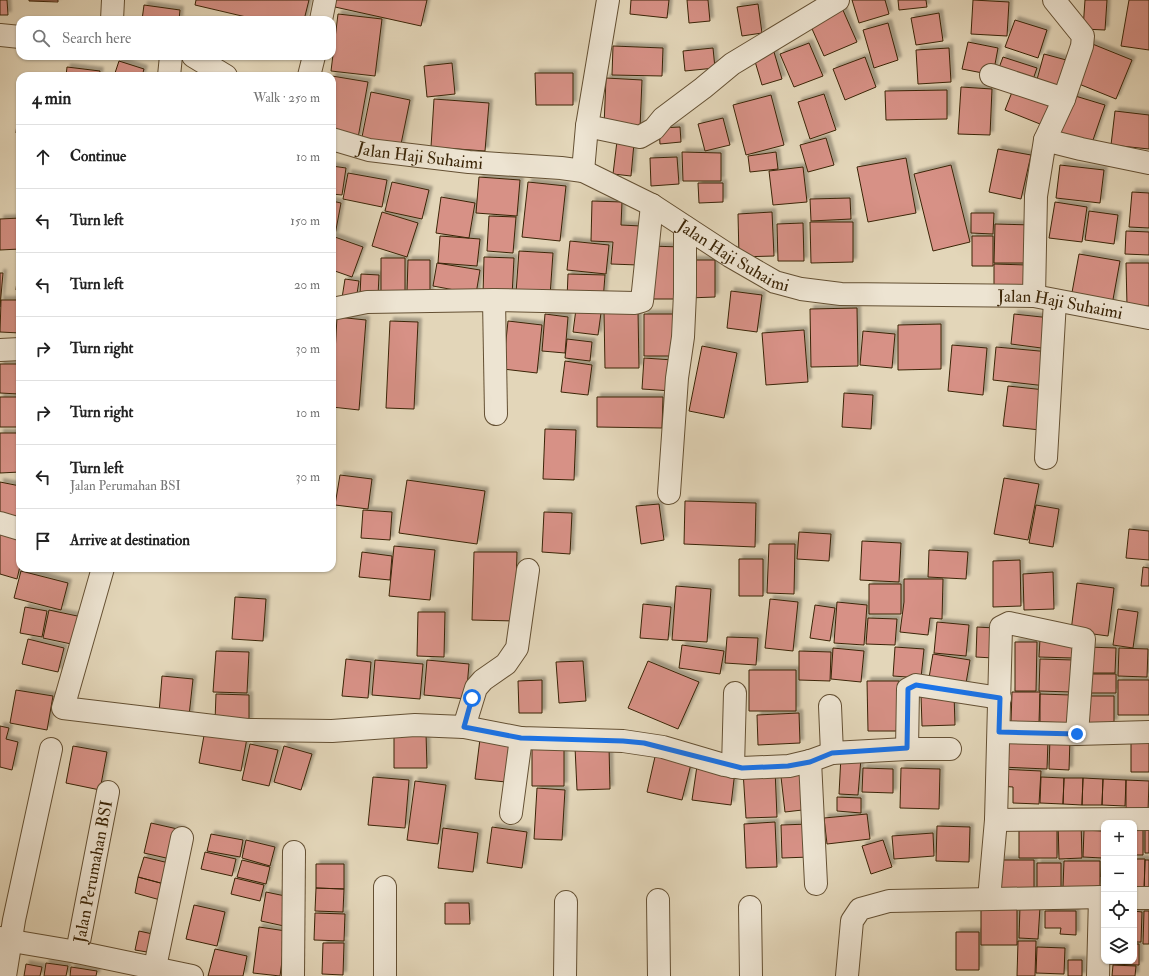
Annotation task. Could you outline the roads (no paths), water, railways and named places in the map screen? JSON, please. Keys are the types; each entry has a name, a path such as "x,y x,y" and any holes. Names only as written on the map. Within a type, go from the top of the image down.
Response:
{"street":[{"path":"112,16 113,0"},
{"path":"322,16 325,0"},
{"path":"583,172 587,126 608,0"},
{"path":"587,126 640,137 646,135 654,129 663,118 732,64 838,0"},
{"path":"1034,296 1036,196 1045,140 1064,99 1082,46 1083,36 1054,0"},
{"path":"0,35 16,37"},
{"path":"169,72 171,60"},
{"path":"200,60 219,72"},
{"path":"310,72 313,60"},
{"path":"991,75 1064,99"},
{"name":"Jalan Haji Suhaimi","path":"336,140 369,150 469,162 561,168 583,172 652,205 775,282 801,289 841,294 1034,296 1149,318"},
{"path":"1045,140 1082,150 1149,163"},
{"path":"336,307 367,302 494,300 635,303 642,301 652,205"},
{"path":"669,493 677,378 683,337 685,227"},
{"path":"494,300 496,414"},
{"path":"1046,458 1055,301"},
{"path":"0,350 16,349"},
{"path":"0,523 16,528"},
{"path":"464,727 476,688 483,680 506,664 513,656 517,648 528,570"},
{"path":"102,572 63,708 247,730 282,732 332,731 415,725 464,727 521,738 623,741 644,743 733,767 767,768 810,762 832,753 907,748 950,749"},
{"path":"989,899 996,820 1001,627 1003,624 1009,622 1084,639 1077,734"},
{"path":"907,748 908,689 911,686 916,685 1000,698"},
{"path":"733,767 735,693"},
{"path":"830,706 832,753"},
{"path":"999,732 1077,734 1149,732"},
{"path":"511,813 521,738"},
{"path":"5,976 6,939 14,920 51,748"},
{"path":"810,762 816,884"},
{"name":"Jalan Perumahan BSI","path":"77,952 108,792"},
{"path":"996,820 1149,819"},
{"path":"155,967 182,838"},
{"path":"293,976 294,852"},
{"path":"385,887 385,976"},
{"path":"847,976 852,921 860,909 889,901 1101,897"},
{"path":"1137,898 1149,898"},
{"path":"658,900 659,976"},
{"path":"566,902 566,976"},
{"path":"750,906 751,976"},
{"path":"1098,976 1101,917"},
{"name":"Jalan Perumahan BSI","path":"6,939 155,967 192,976"},
{"path":"738,976 759,976"}]}
